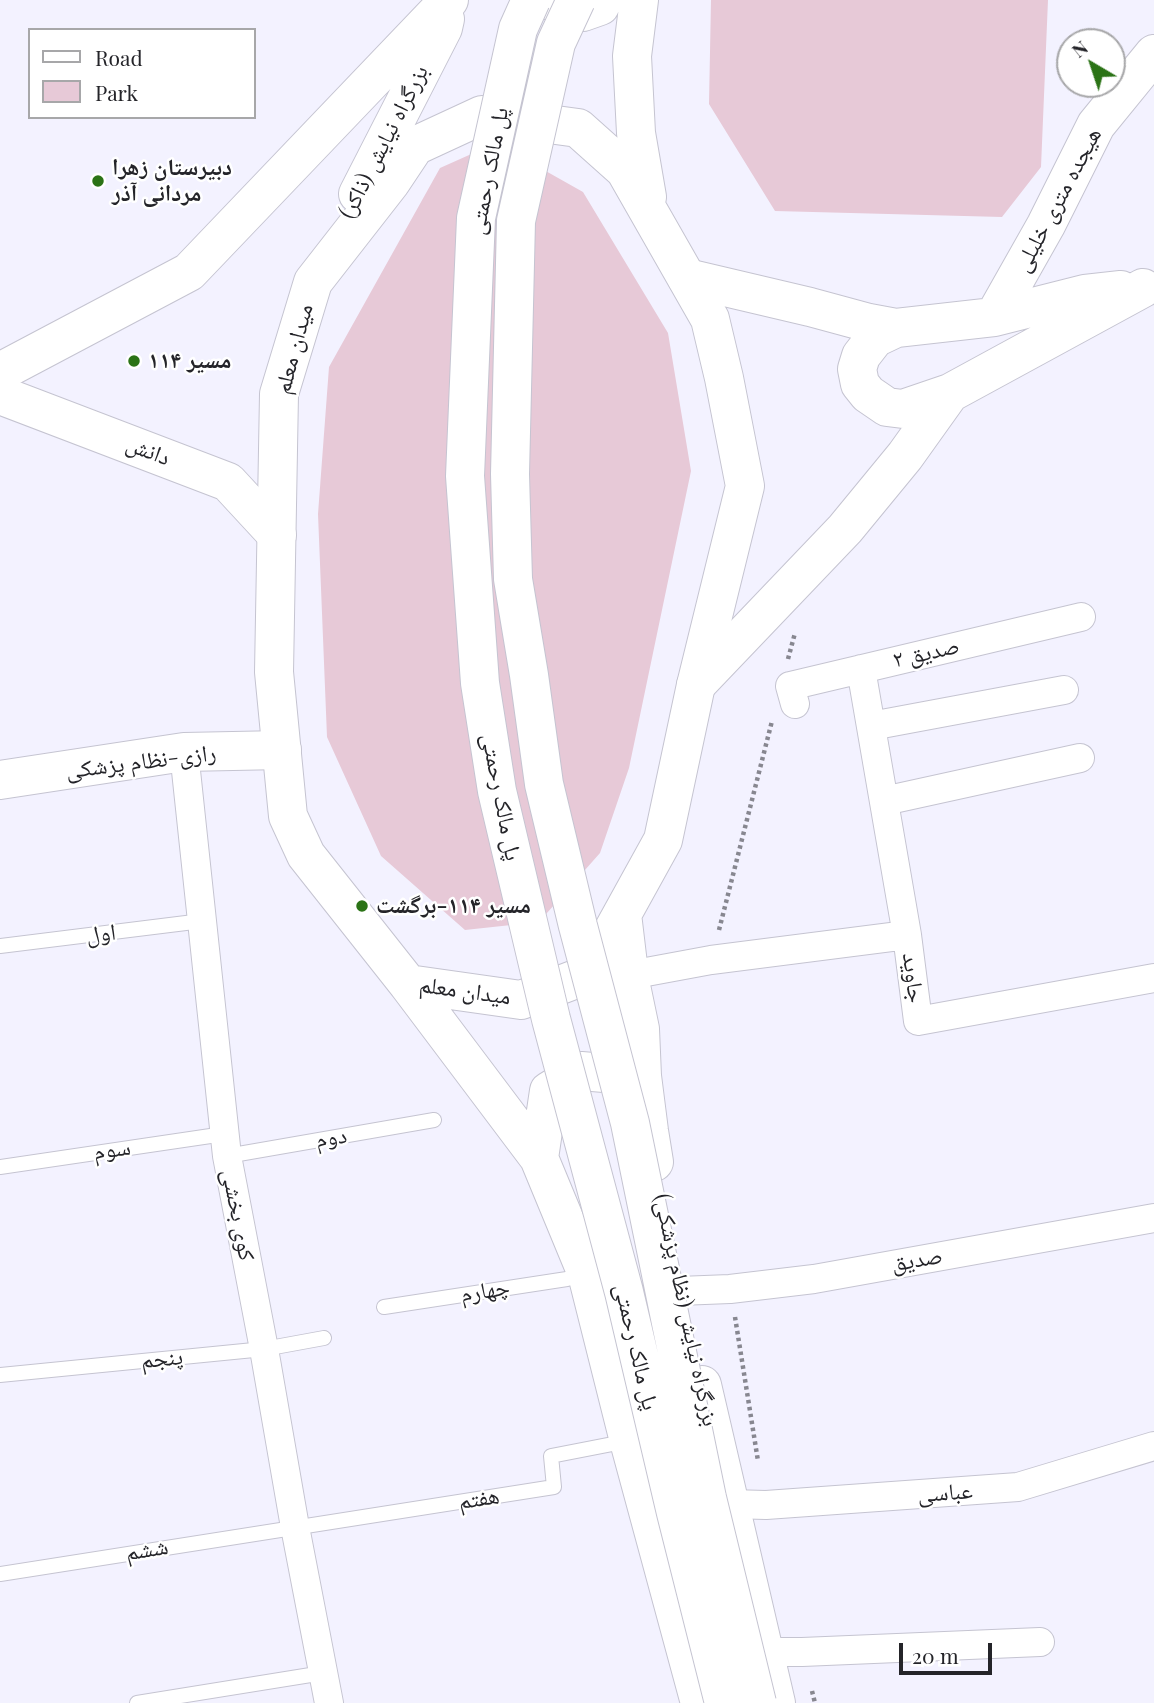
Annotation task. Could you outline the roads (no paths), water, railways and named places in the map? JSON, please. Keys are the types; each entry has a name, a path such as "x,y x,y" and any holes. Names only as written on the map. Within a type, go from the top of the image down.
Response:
{"main road":[{"name":"بزرگراه نیایش (ذاکر)","path":"313,282 443,28 449,0"},
{"path":"0,372 188,272 449,0"},
{"name":"پل مالک رحمتی","path":"531,0 518,29 476,218 465,476 480,683 497,792 545,992 624,1292 724,1703"},
{"path":"552,0 583,12 600,6 603,0"},
{"name":"پل مالک رحمتی","path":"576,0 556,43 516,221 510,474 513,579 544,784 578,926 631,1123 707,1498 757,1703"},
{"path":"639,0 632,56 636,133 649,213"},
{"name":"هیجده متری خلیلی","path":"994,317 1046,225 1096,125 1154,54"},
{"name":"میدان معلم","path":"482,115 578,128 625,170 649,213 710,319 745,486 696,685 663,840 589,974 521,999 408,984 306,855 288,816 275,672 279,394 313,282 391,182 415,146 482,115"},
{"path":"687,278 896,328 994,317 1085,294 1149,288"},
{"path":"896,328 875,338 862,356 857,369 860,384 868,394 887,407 902,409 950,393 1149,288"},
{"path":"696,685 845,529 905,456 950,393"},
{"name":"دانش","path":"0,395 228,482 277,535"},
{"name":"رازی-نظام پزشکی","path":"0,780 184,752 282,750"},
{"name":"بزرگراه نیایش (نظام پزشکی)","path":"622,914 640,1029 642,1076 649,1131 679,1291 776,1703"},
{"path":"408,984 538,1158 587,1274 700,1703"},
{"path":"538,1158 549,1091 581,1071 616,1074 649,1131"}],"street":[{"name":"صدیق ۲","path":"784,712 790,686 1082,617"},
{"path":"861,669 907,935"},
{"path":"871,726 1064,690"},
{"name":"کوی بخشی","path":"184,752 226,1145 329,1703"},
{"path":"884,801 1080,758"},
{"name":"جاوید","path":"630,975 711,960 907,935 918,1021 1154,978"},
{"name":"صدیق","path":"679,1291 730,1289 814,1279 1154,1219"},
{"name":"عباسی","path":"730,1504 766,1505 1018,1488 1154,1447"},
{"path":"765,1652 1040,1643"}],"lane":[{"name":"اول","path":"0,946 202,921"},
{"name":"دوم","path":"226,1145 434,1120"},
{"name":"سوم","path":"0,1167 226,1145"},
{"name":"چهارم","path":"384,1307 587,1274"},
{"name":"پنجم","path":"0,1375 264,1349 324,1338"},
{"name":"هفتم","path":"295,1527 554,1487 551,1456 629,1441"},
{"name":"ششم","path":"0,1574 295,1527"},
{"path":"137,1703 323,1673"}],"place":[{"name":"دبیرستان زهرا مردانی آذر","path":"98,181"},
{"name":"مسیر ۱۱۴","path":"134,361"},
{"name":"مسیر ۱۱۴-برگشت","path":"362,906"}]}
